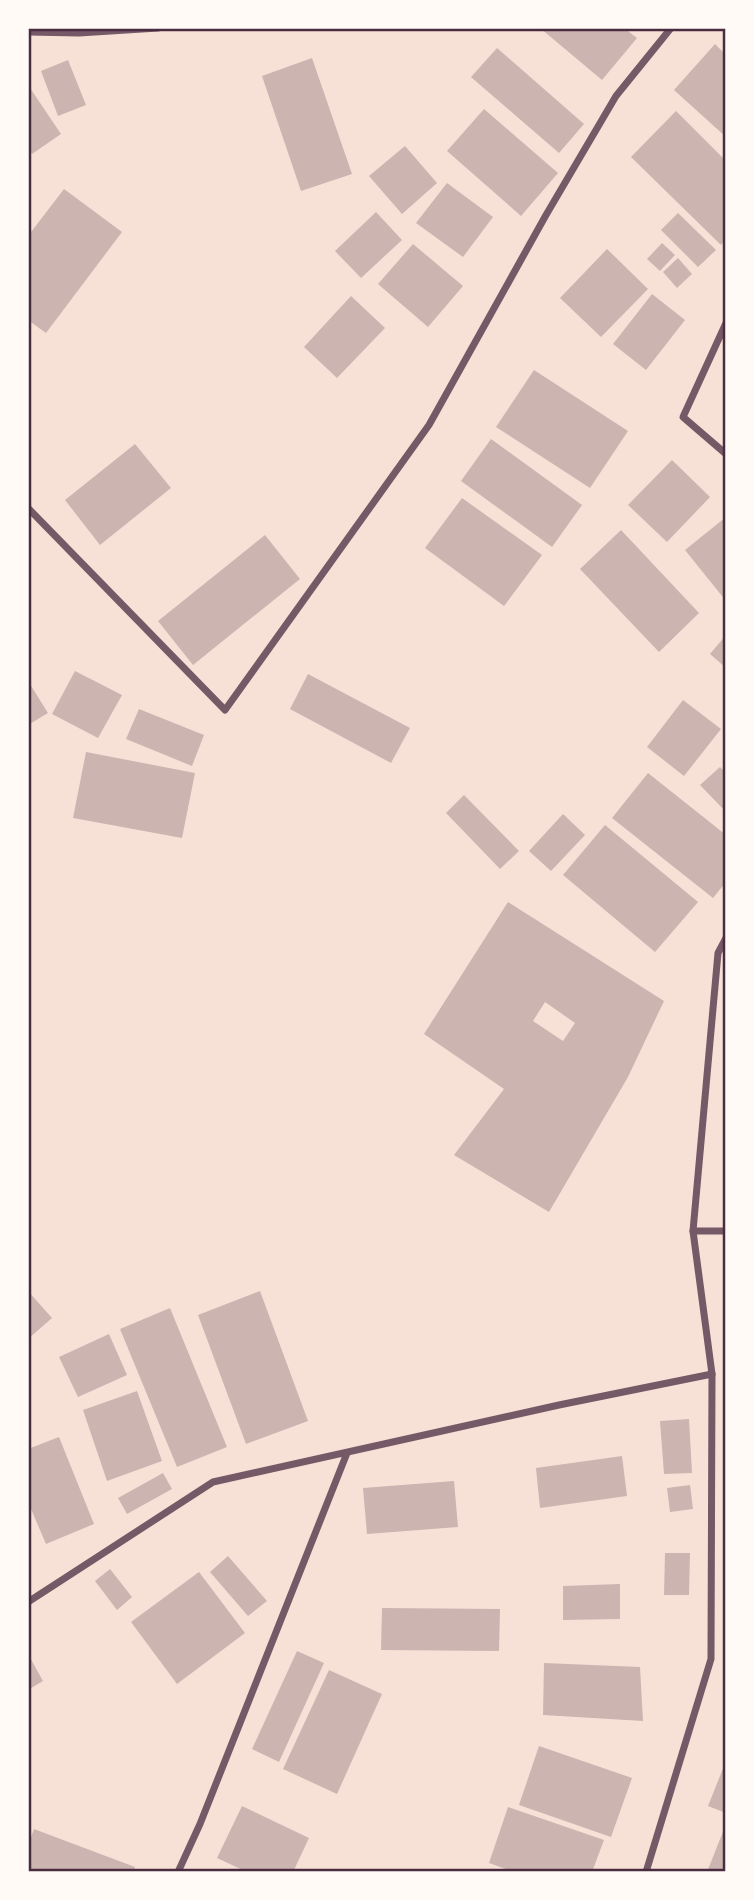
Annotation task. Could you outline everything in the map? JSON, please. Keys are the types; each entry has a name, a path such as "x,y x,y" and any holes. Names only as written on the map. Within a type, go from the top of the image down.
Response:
{"street":[{"path":"28,32 79,33 158,28"},
{"path":"28,508 225,710 429,425 615,96 671,28"},
{"path":"726,323 683,416 726,454"},
{"path":"646,1872 711,1659 712,1374 693,1231 718,953 726,938"},
{"path":"693,1231 726,1231"},
{"path":"28,1602 213,1482 712,1374"},
{"path":"178,1872 200,1824 347,1453"}],"building":[{"path":"540,28 624,28 637,38 602,80"},
{"path":"715,44 726,55 726,137 674,90"},
{"path":"497,48 584,124 559,153 471,77"},
{"path":"312,58 352,174 301,191 262,76"},
{"path":"68,60 86,105 58,116 41,71"},
{"path":"28,85 61,134 32,154 28,147"},
{"path":"484,109 558,173 521,216 447,151"},
{"path":"676,111 726,161 726,239 721,245 631,157"},
{"path":"405,146 437,183 402,214 369,176"},
{"path":"447,183 493,217 463,257 416,223"},
{"path":"64,189 122,232 46,333 28,320 28,236"},
{"path":"376,212 402,240 361,278 335,251"},
{"path":"678,213 716,250 698,267 661,230"},
{"path":"662,243 675,255 660,271 647,259"},
{"path":"413,244 463,286 428,327 378,284"},
{"path":"607,249 648,289 601,337 560,298"},
{"path":"678,258 692,274 677,288 663,272"},
{"path":"652,294 685,320 646,370 613,344"},
{"path":"351,296 385,328 337,378 304,347"},
{"path":"534,370 628,431 590,488 496,427"},
{"path":"491,439 582,505 552,547 461,481"},
{"path":"135,444 171,488 100,545 65,500"},
{"path":"672,460 710,497 667,542 628,505"},
{"path":"462,498 542,555 504,606 425,548"},
{"path":"726,517 726,601 685,550"},
{"path":"621,530 699,613 659,652 580,569"},
{"path":"265,535 300,579 193,665 158,621"},
{"path":"726,635 726,668 710,654"},
{"path":"75,671 122,695 98,738 52,714"},
{"path":"308,674 410,728 391,763 290,709"},
{"path":"28,681 48,713 28,725"},
{"path":"683,700 721,729 684,776 647,747"},
{"path":"139,709 204,735 192,766 126,739"},
{"path":"86,752 195,773 182,838 73,818"},
{"path":"720,767 726,773 726,812 700,785"},
{"path":"648,773 726,835 726,882 713,898 612,818"},
{"path":"464,795 519,851 500,869 446,813"},
{"path":"563,814 585,835 551,871 529,851"},
{"path":"605,825 698,902 655,952 563,875"},
{"path":"508,902 664,1001 628,1077 549,1212 454,1155 504,1089 424,1034","holes":["545,1002 575,1023 563,1041 533,1021"]},
{"path":"28,1291 52,1318 28,1339"},
{"path":"260,1291 308,1421 246,1444 198,1315"},
{"path":"170,1308 227,1447 177,1467 120,1329"},
{"path":"109,1334 127,1375 78,1397 59,1357"},
{"path":"137,1391 162,1461 107,1481 83,1410"},
{"path":"689,1419 692,1473 664,1474 660,1421"},
{"path":"59,1437 94,1524 46,1544 28,1502 28,1449"},
{"path":"622,1456 627,1496 540,1508 536,1468"},
{"path":"163,1473 172,1489 127,1514 118,1498"},
{"path":"454,1481 458,1527 367,1534 363,1488"},
{"path":"690,1485 693,1509 670,1512 667,1488"},
{"path":"665,1553 690,1553 689,1595 664,1595"},
{"path":"228,1556 267,1601 248,1616 210,1572"},
{"path":"110,1569 132,1597 117,1610 95,1581"},
{"path":"199,1572 245,1633 177,1684 131,1622"},
{"path":"620,1584 620,1619 563,1620 563,1586"},
{"path":"382,1608 500,1609 499,1651 381,1650"},
{"path":"297,1651 324,1663 279,1762 252,1749"},
{"path":"28,1654 43,1681 28,1690"},
{"path":"544,1663 640,1667 643,1721 543,1715"},
{"path":"329,1670 382,1694 337,1794 283,1769"},
{"path":"539,1746 632,1778 611,1837 519,1805"},
{"path":"726,1761 726,1813 708,1806"},
{"path":"242,1806 309,1838 293,1872 247,1872 217,1858"},
{"path":"508,1807 604,1840 592,1872 514,1872 489,1863"},
{"path":"726,1824 726,1872 707,1872"},
{"path":"34,1829 135,1867 133,1872 28,1872 28,1845"}]}
